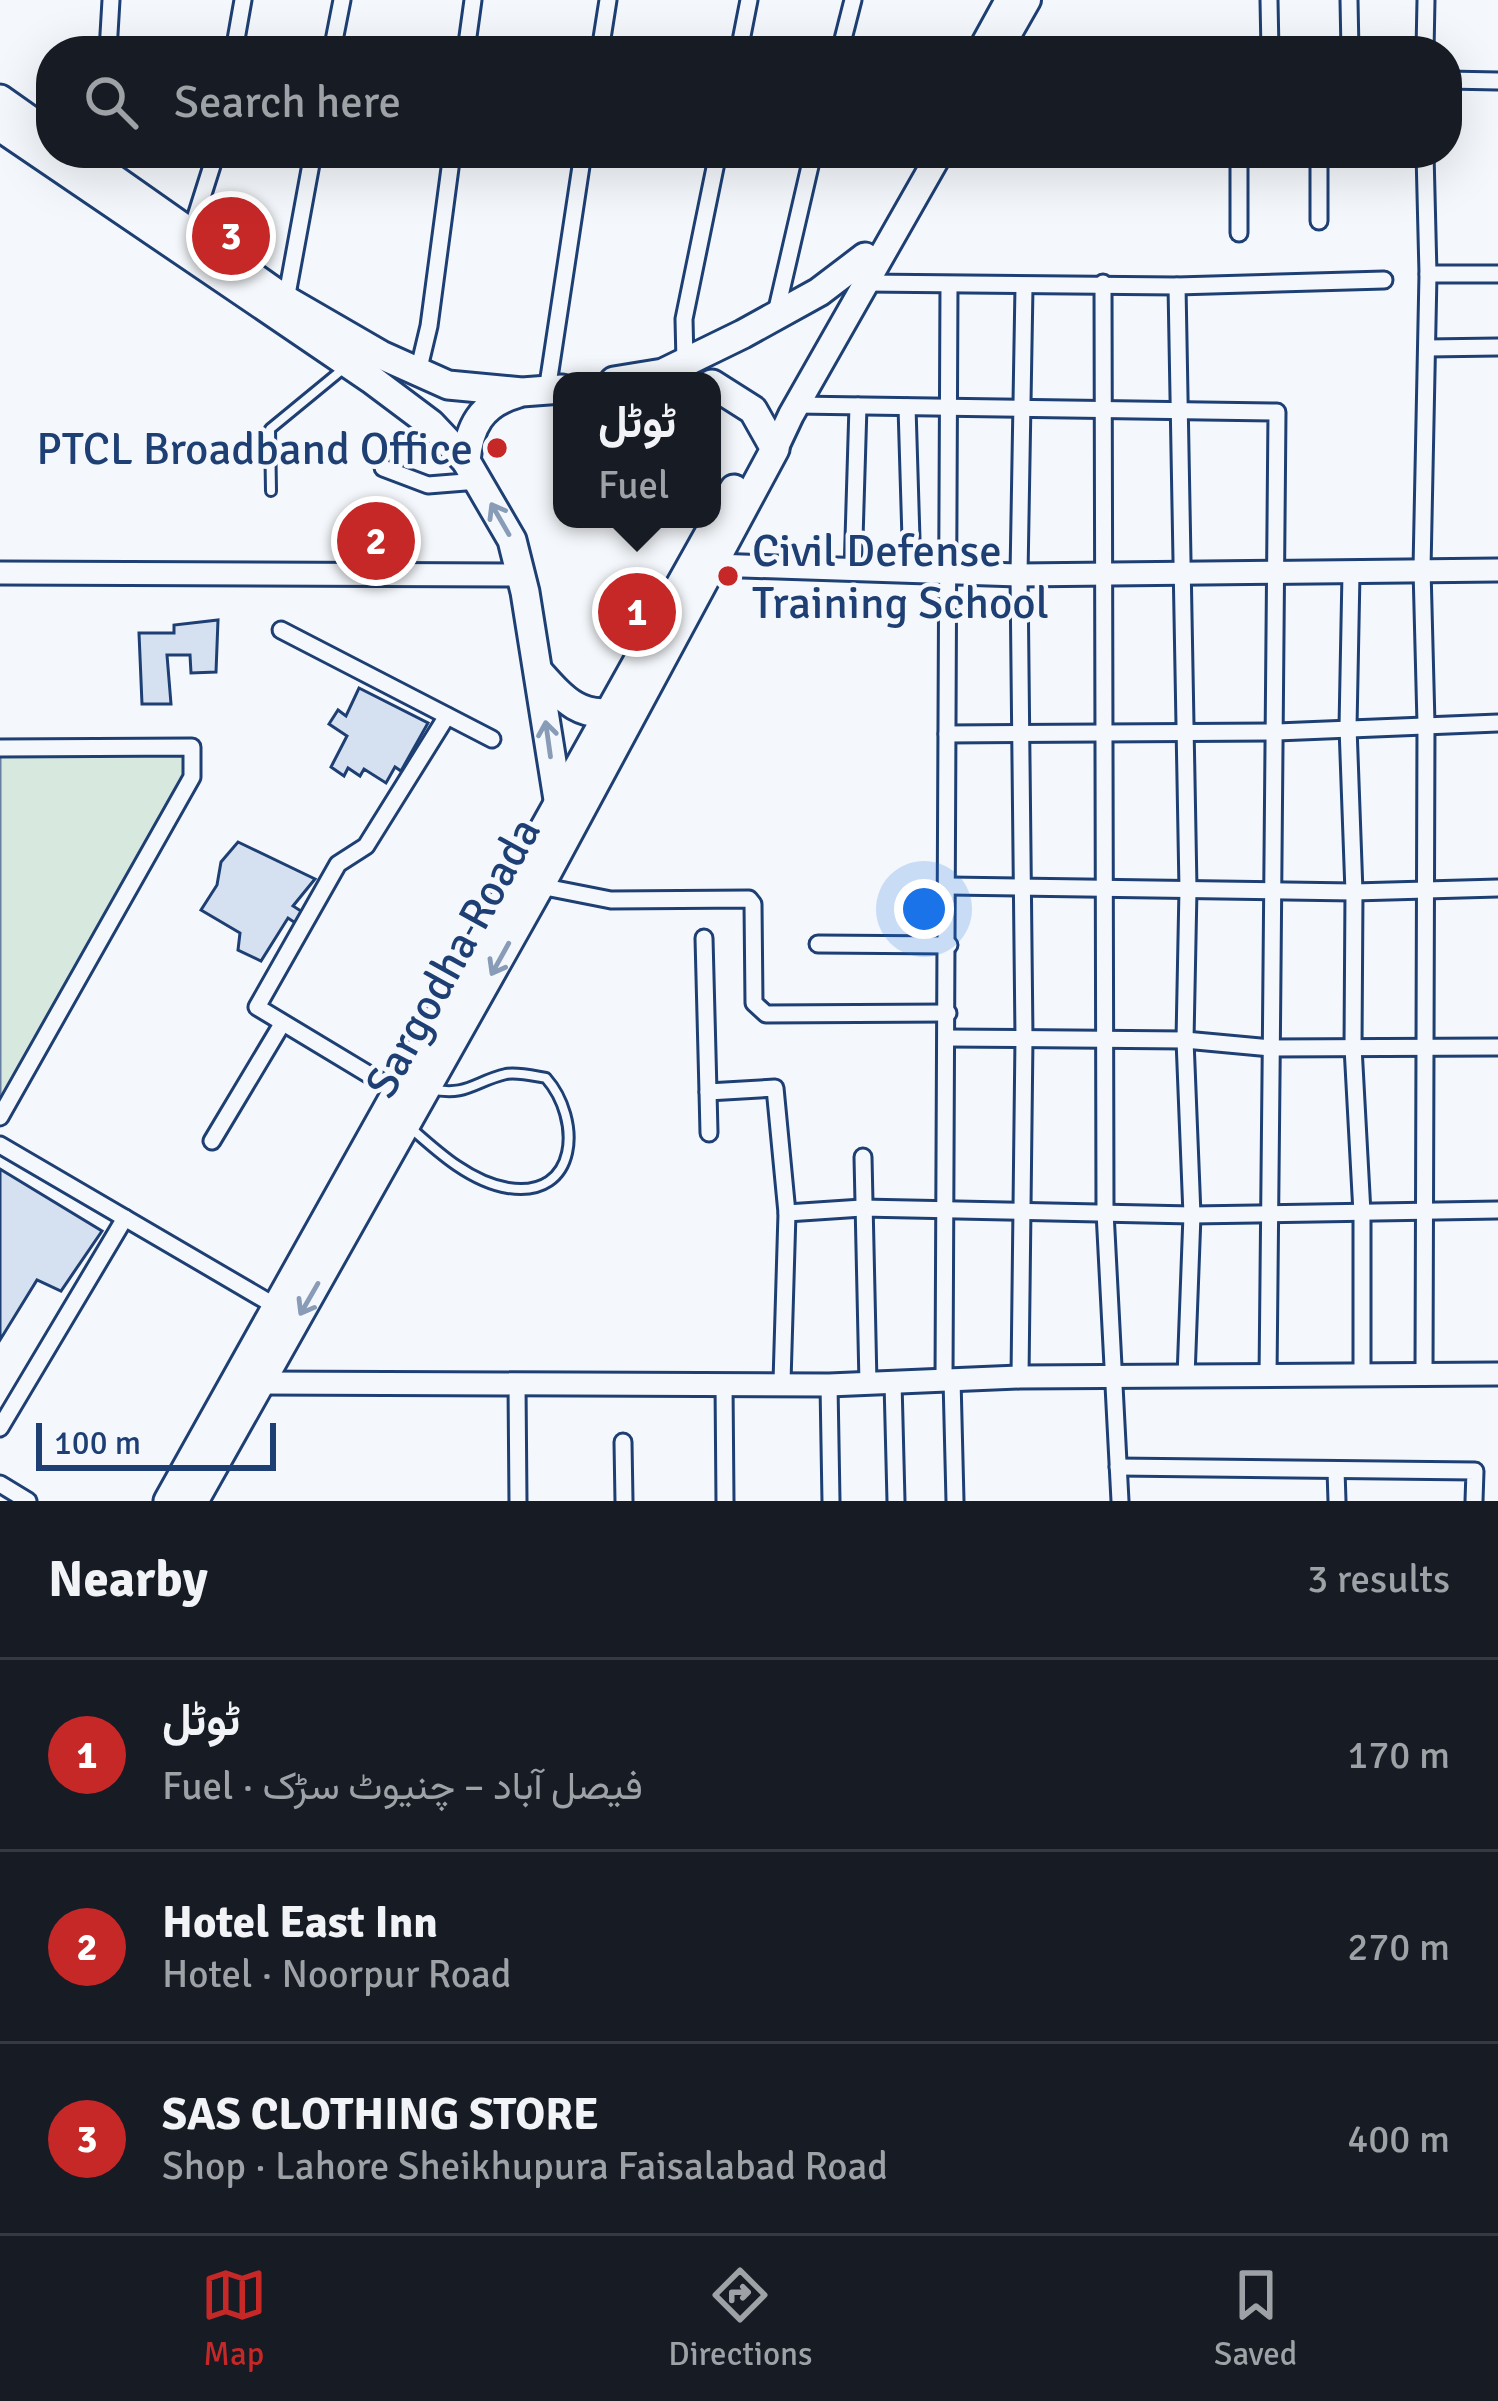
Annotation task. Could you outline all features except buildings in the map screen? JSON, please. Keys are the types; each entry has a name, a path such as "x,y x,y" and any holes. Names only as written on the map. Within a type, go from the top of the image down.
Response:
{"highway":[{"path":"0,99 36,124"},
{"path":"0,127 36,150"},
{"path":"63,168 367,366 418,372 448,386 543,391"},
{"path":"110,168 367,366 472,471 512,540 539,672 559,806"},
{"path":"695,372 776,316 865,270"},
{"path":"721,390 740,399 771,440"},
{"path":"472,471 468,436 479,415 498,399 543,391"},
{"name":"Sargodha Roada","path":"168,1501 277,1307 398,1109 428,1088 714,565 771,440"},
{"name":"Sargodha Roada","path":"721,523 771,440"},
{"name":"Sargodha Roada","path":"194,1501 261,1383 398,1109 607,713 718,528"},
{"path":"539,672 573,707 592,714 638,704"}],"main road":[{"path":"988,36 1008,0"},
{"path":"1008,36 1028,0"},
{"path":"771,440 796,405 916,168"},
{"path":"771,440 865,270 930,168"}],"street":[{"path":"109,36 110,0"},
{"path":"237,36 243,0"},
{"path":"335,36 342,0"},
{"path":"468,36 473,0"},
{"path":"602,36 608,0"},
{"path":"742,36 749,0"},
{"path":"844,36 853,0"},
{"path":"1269,0 1270,36"},
{"path":"1349,0 1350,36"},
{"path":"1425,36 1426,0"},
{"path":"1462,80 1498,81"},
{"path":"191,232 211,168"},
{"path":"286,300 310,168"},
{"path":"418,372 429,326 450,168"},
{"path":"543,391 580,168"},
{"path":"691,372 684,319 715,168"},
{"path":"776,316 811,168"},
{"path":"1239,168 1240,233"},
{"path":"1319,168 1319,221"},
{"path":"1424,1373 1426,168"},
{"path":"865,270 949,285 1024,287 1384,280"},
{"path":"1428,274 1498,274"},
{"path":"1103,283 1106,1212 1120,1501"},
{"path":"949,285 944,1212 955,1501"},
{"path":"1178,286 1188,890 1185,1040 1192,1215 1186,1377"},
{"path":"1020,1377 1024,1038 1019,575 1024,287"},
{"path":"1427,348 1498,347"},
{"path":"796,405 1276,412 1277,732 1268,1378"},
{"path":"853,572 857,406"},
{"path":"907,406 912,572"},
{"path":"383,468 428,485 472,471"},
{"path":"714,565 1019,575 1498,571"},
{"path":"0,573 520,575"},
{"path":"1352,573 1348,727 1353,1047 1362,1213 1361,1376"},
{"path":"281,630 492,739"},
{"path":"398,1109 260,1011 259,1004 338,864 366,846 447,716"},
{"path":"946,734 1277,732 1498,724"},
{"path":"0,748 192,747 192,776 0,1118"},
{"path":"540,886 611,900 749,898 753,904 754,1003 760,1012 948,1012"},
{"path":"949,886 1354,892 1498,888"},
{"path":"704,938 709,1133"},
{"path":"818,944 949,945"},
{"path":"212,1141 282,1024"},
{"path":"947,1038 1185,1040 1271,1048 1498,1047"},
{"path":"708,1092 775,1088 787,1213 782,1382"},
{"path":"0,1145 277,1307"},
{"path":"862,1157 868,1383"},
{"path":"787,1213 862,1208 1192,1215 1498,1210"},
{"path":"0,1428 125,1218"},
{"path":"261,1383 829,1385 1020,1377 1498,1374"},
{"path":"893,1382 896,1501"},
{"path":"724,1384 724,1501"},
{"path":"518,1385 518,1501"},
{"path":"829,1385 831,1501"},
{"path":"623,1442 624,1501"},
{"path":"1118,1467 1475,1471 1474,1501"},
{"path":"1336,1470 1337,1501"},
{"path":"0,1484 28,1501"}],"lane":[{"path":"271,491 270,429 367,366"},
{"path":"398,1109 446,1159 504,1188 533,1190 550,1183 563,1167 569,1139 566,1111 546,1078 506,1074 470,1090 448,1093 428,1088"}],"shaded area":[{"path":"192,747 192,777 0,1117 0,748"}],"place":[{"name":"SAS CLOTHING STORE","path":"231,236"},
{"name":"PTCL Broadband Office","path":"497,448"},
{"name":"Hotel East Inn","path":"376,541"},
{"name":"Civil Defense Training School","path":"728,576"},
{"name":"ٹوٹل","path":"637,612"}]}
